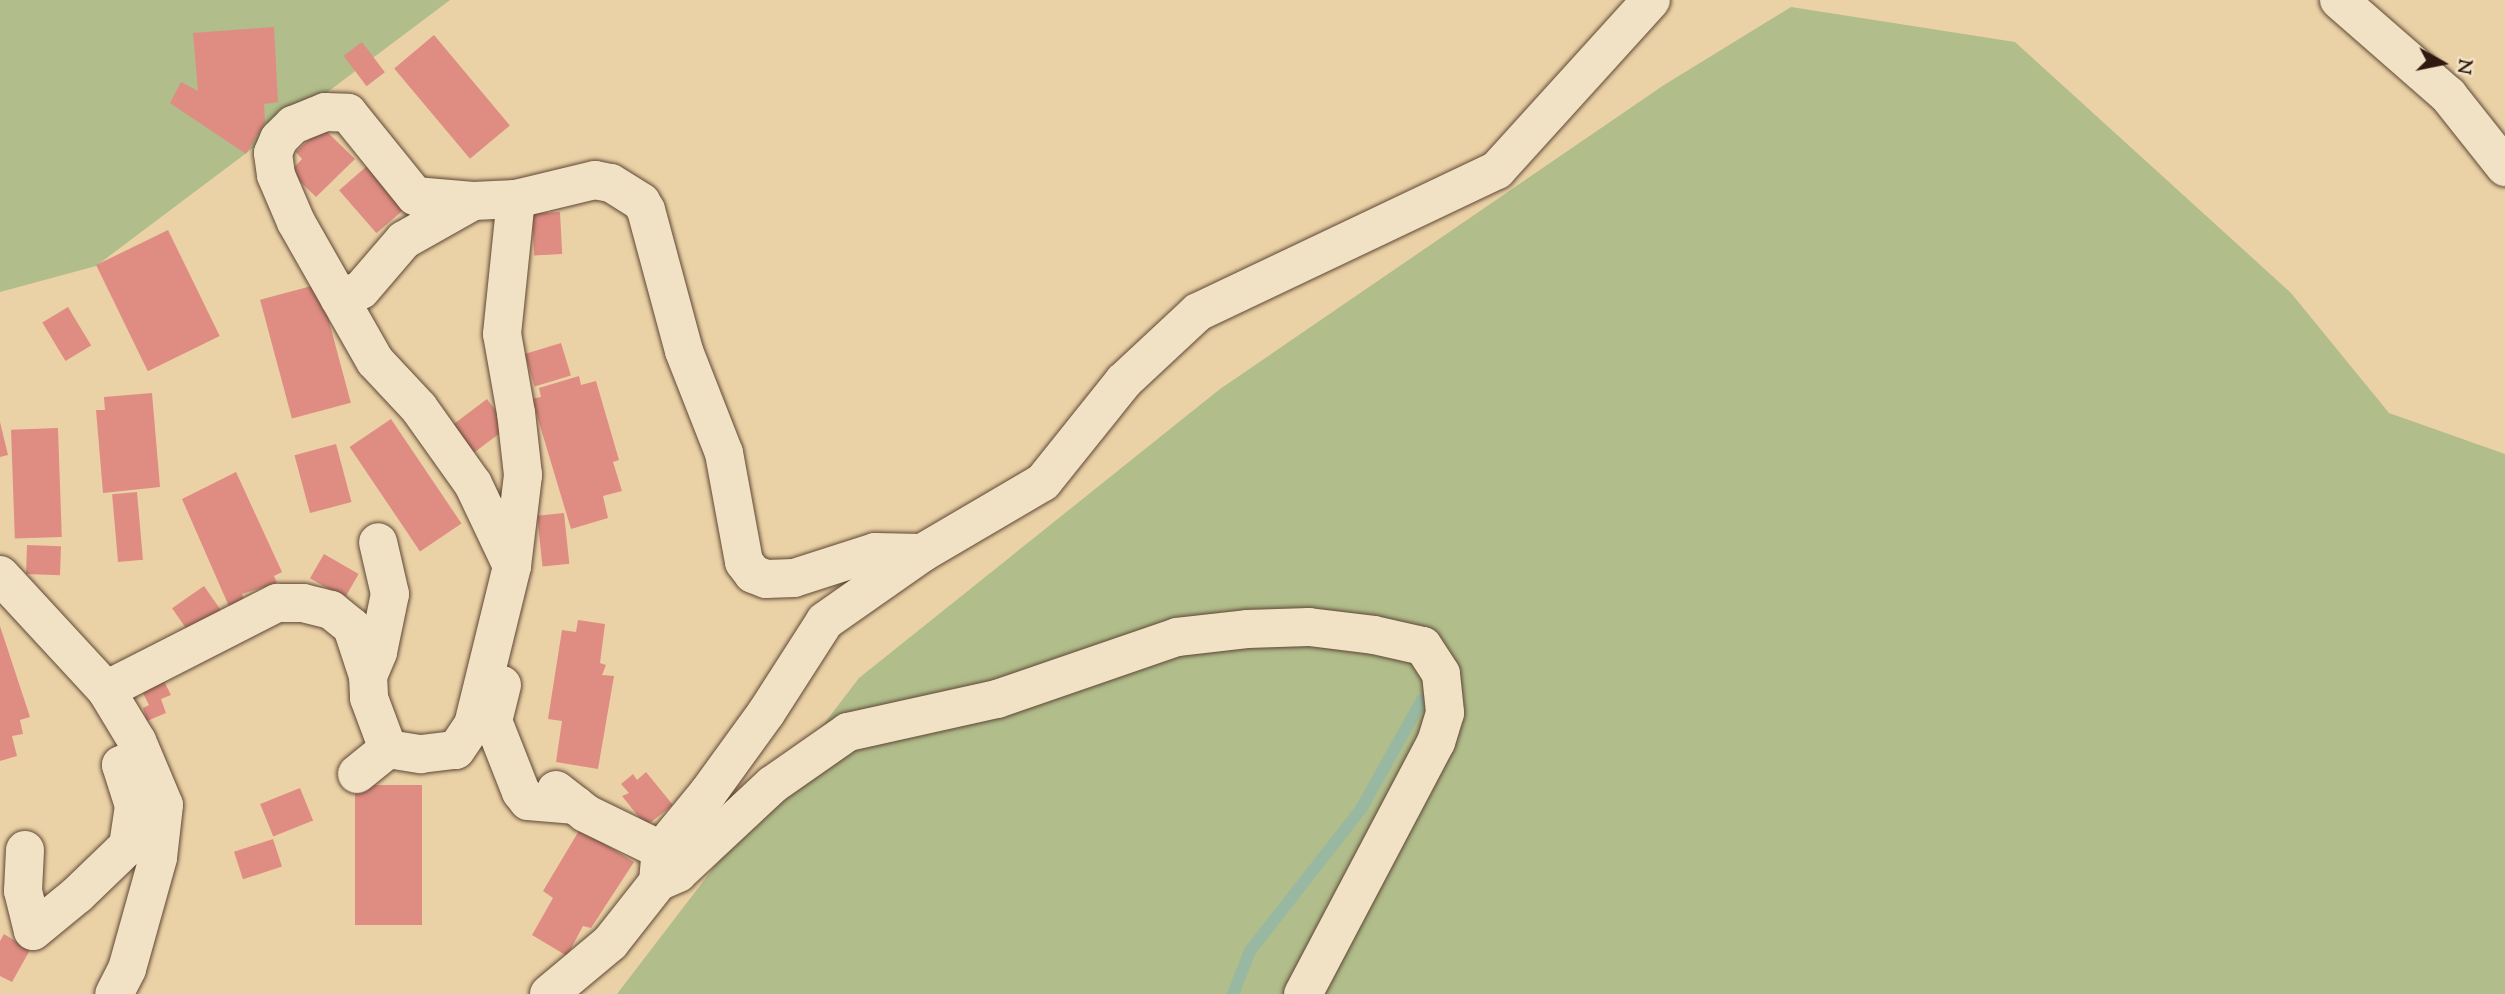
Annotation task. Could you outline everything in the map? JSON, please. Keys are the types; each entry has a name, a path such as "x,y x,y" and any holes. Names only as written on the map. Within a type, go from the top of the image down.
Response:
{"street":[{"path":"550,994 610,943 825,621 922,553 1043,482 1124,381 1198,312 1497,170 1651,0"},
{"path":"2339,0 2448,95 2505,167"},
{"path":"512,566 473,484 419,408 375,361 296,222 276,175 273,153 279,139 293,125 325,112 348,113 415,196 473,201 516,199 596,180 622,188 641,202 646,210 684,351 724,453 744,562 753,574 766,579 794,578 875,552 922,553"},
{"path":"357,774 388,750 421,754 456,750 473,725 512,566 523,475 516,413 502,334 516,199"},
{"path":"339,298 361,290 404,240 473,201"},
{"path":"368,676 378,652 390,594 379,542"},
{"path":"0,575 106,690 143,755 164,805 158,859 127,969 114,994"},
{"path":"106,690 277,603 303,603 331,610 352,627 368,676 369,698 388,750"},
{"path":"546,782 660,866 678,873 772,785 848,732 997,699 1177,637 1247,629 1309,627 1374,635 1423,646 1441,674 1445,713 1436,742 1303,994"},
{"path":"491,652 508,661 493,721 521,792 528,802 576,805"},
{"path":"25,850 23,891 33,931 77,895 128,846 134,806 121,765 143,755"}],"green space":[{"path":"0,0 450,0 96,266 0,292"},
{"path":"1791,7 2015,42 2291,293 2389,413 2505,454 2505,994 617,994 859,678 1220,389 1664,85"}],"building":[{"path":"274,27 278,102 264,104 265,122 246,154 170,103 181,82 198,91 193,33"},
{"path":"434,35 510,125 470,159 394,68"},
{"path":"362,42 385,72 367,86 344,56"},
{"path":"322,127 355,159 316,197 290,172 302,159 296,152"},
{"path":"367,166 404,209 376,233 339,190"},
{"path":"560,212 562,254 534,255 532,213"},
{"path":"168,230 220,336 148,371 96,265"},
{"path":"319,284 351,403 292,419 260,300"},
{"path":"68,307 91,346 65,361 42,322"},
{"path":"561,343 571,376 535,387 525,354"},
{"path":"579,376 581,385 596,381 619,460 613,462 622,491 603,496 608,518 571,529 532,399 541,397 539,388"},
{"path":"152,393 160,487 103,493 96,410 105,410 104,397"},
{"path":"487,399 508,427 471,455 449,427"},
{"path":"391,419 461,523 420,551 350,447"},
{"path":"0,422 8,455 0,457"},
{"path":"58,428 62,537 15,539 11,430"},
{"path":"336,444 352,502 310,513 294,455"},
{"path":"236,472 282,572 274,576 277,583 242,594 246,606 231,611 182,499"},
{"path":"137,492 143,560 118,562 112,494"},
{"path":"564,513 569,564 542,567 537,516"},
{"path":"27,545 61,546 60,575 26,574"},
{"path":"324,554 359,574 345,598 310,578"},
{"path":"204,586 222,612 190,635 172,608"},
{"path":"578,620 605,624 600,663 606,665 602,675 614,676 598,769 556,762 562,721 548,719 562,630 576,632"},
{"path":"0,626 30,717 20,720 23,734 12,736 17,756 0,761"},
{"path":"164,681 171,695 161,699 166,713 147,721 143,708 149,705 141,689"},
{"path":"646,772 673,805 646,826 622,796 629,793 621,784 633,774 637,780"},
{"path":"355,785 422,785 422,925 355,925"},
{"path":"300,788 313,820 273,837 260,804"},
{"path":"580,829 634,862 591,928 583,926 567,956 532,935 553,898 543,891"},
{"path":"273,839 282,867 243,879 234,852"},
{"path":"4,934 30,950 12,982 0,976 0,941"}],"waterway":[{"path":"1233,994 1250,951 1361,809 1422,700"}]}
